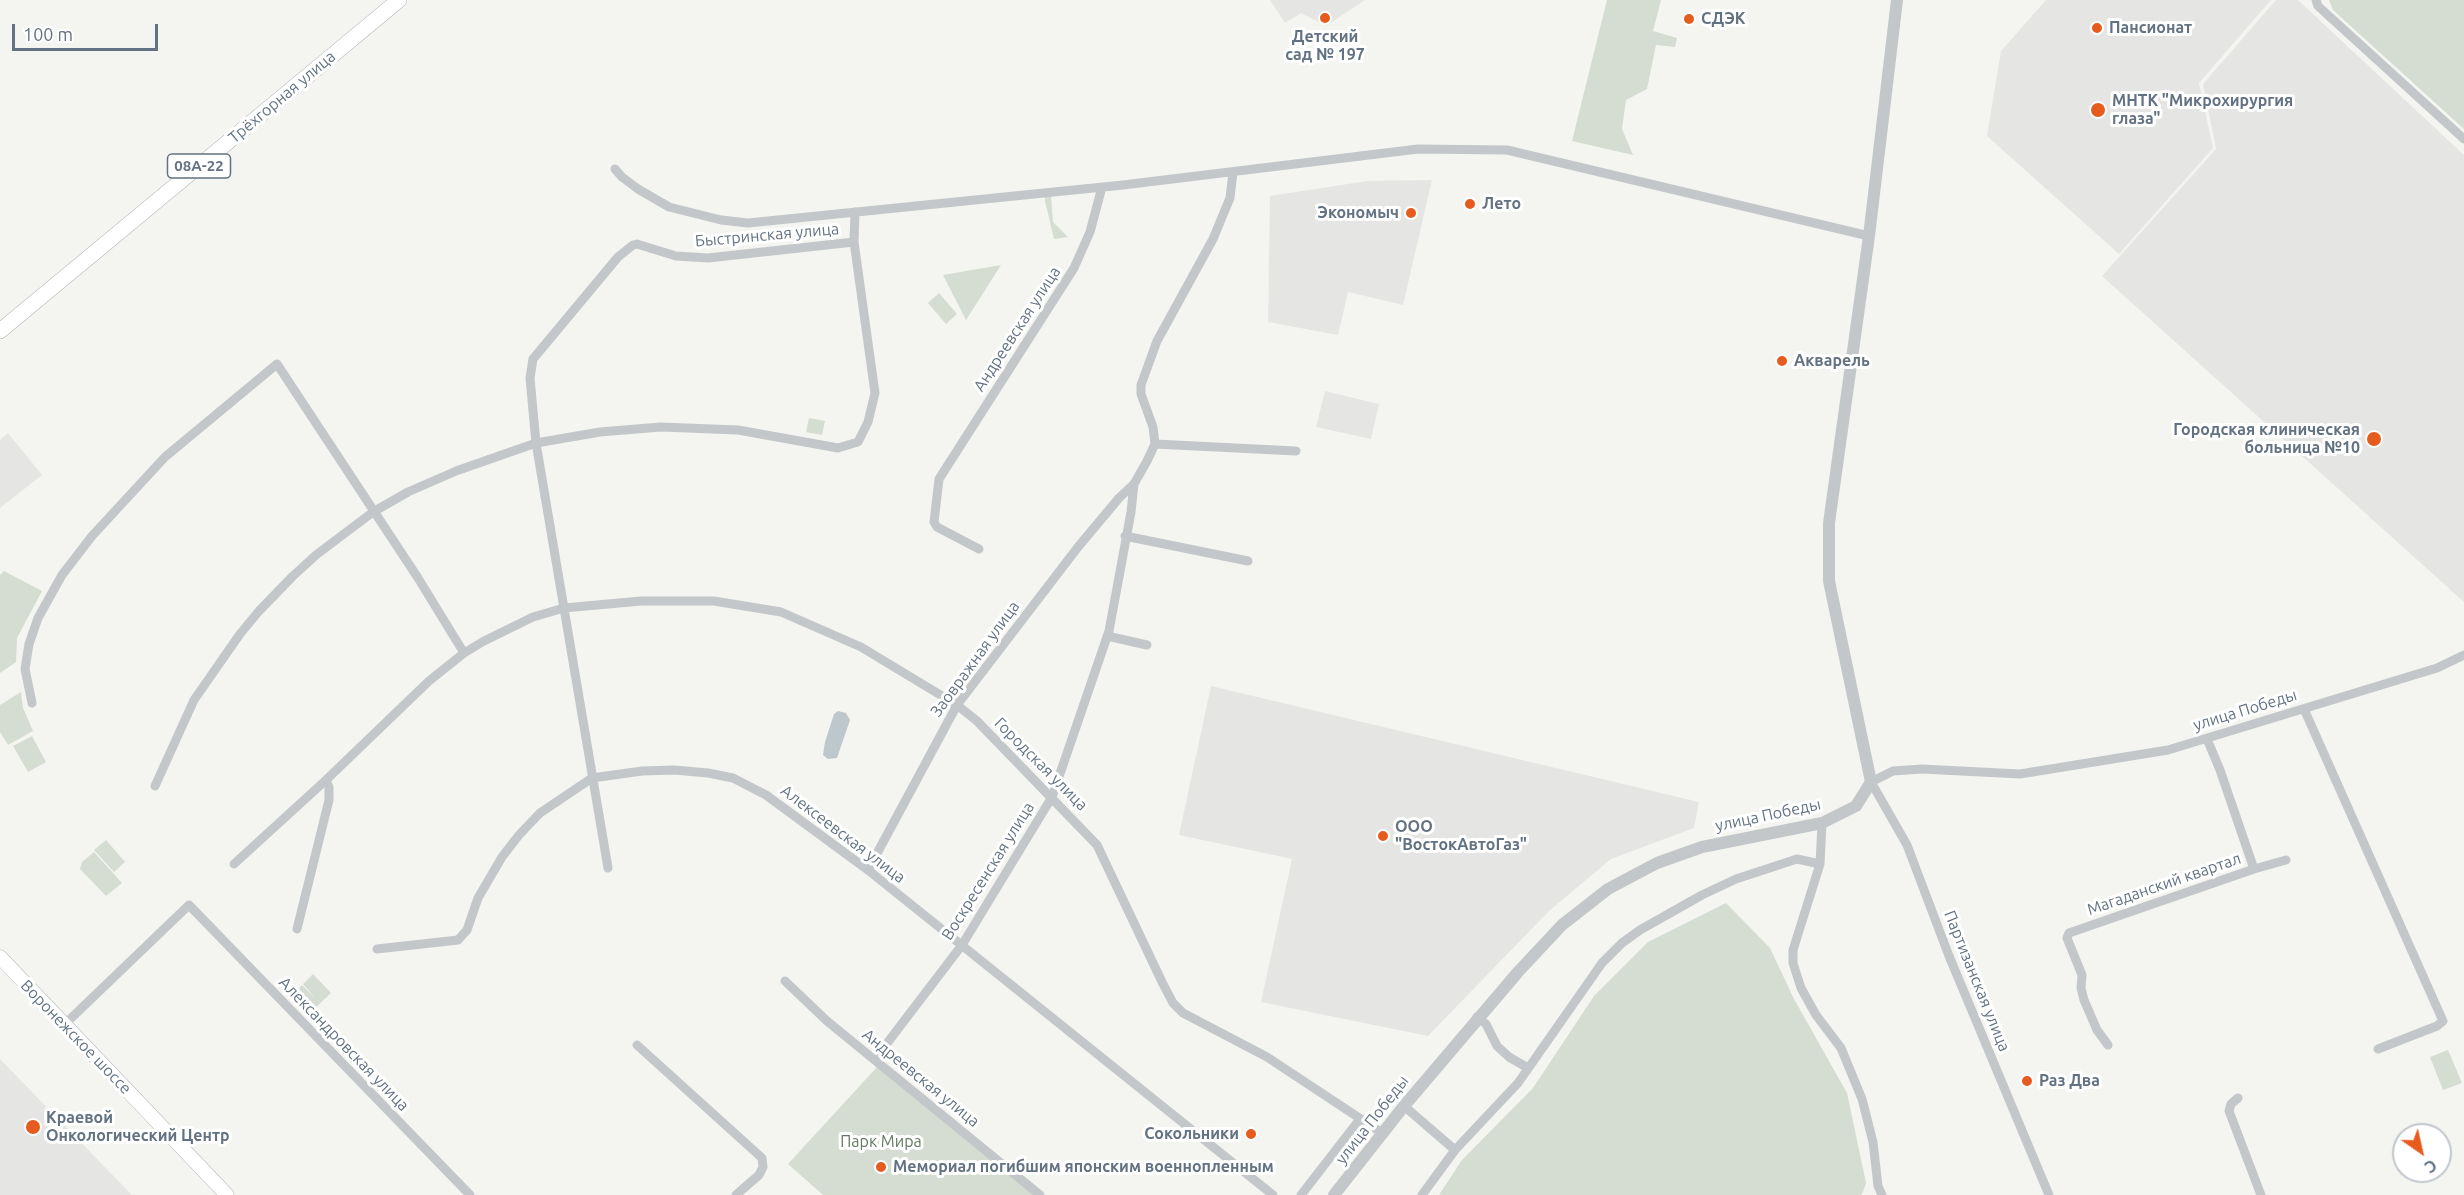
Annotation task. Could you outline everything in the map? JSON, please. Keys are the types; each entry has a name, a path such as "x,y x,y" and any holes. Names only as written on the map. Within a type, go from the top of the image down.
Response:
{"highway":[{"name":"Трёхгорная улица","path":"0,331 399,0"}],"main road":[{"name":"Воронежское шоссе","path":"0,957 227,1195"}],"street":[{"path":"1871,782 1828,581 1829,523 1869,236 1897,0"},
{"path":"2316,0 2318,6 2464,139"},
{"path":"615,169 638,189 669,207 721,220 767,222 1102,187 1418,149 1507,150 1869,236"},
{"path":"1134,484 1155,444 1153,427 1141,394 1141,385 1157,341 1213,239 1230,198 1233,172"},
{"name":"Андреевская улица","path":"979,549 937,527 934,522 939,479 1074,268 1090,232 1102,187"},
{"path":"155,786 194,700 240,634 293,576 373,512 408,492 456,471 536,442 600,432 661,427 738,430 827,447 843,448 858,442 868,422 875,393 854,242 855,212"},
{"name":"Быстринская улица","path":"608,868 536,442 530,378 533,360 618,257 637,244 676,256 708,258 854,242"},
{"path":"32,703 25,669 28,644 38,618 62,575 92,536 165,457 277,364 418,578 464,653"},
{"path":"1155,444 1296,451"},
{"name":"Воскресенская улица","path":"874,1059 962,945 1052,797 1105,640 1131,512 1134,484"},
{"name":"Заовражная улица","path":"868,870 957,705 1078,547 1119,498 1134,484"},
{"path":"1125,536 1248,561"},
{"name":"Городская улица","path":"234,864 326,780 396,710 464,653 533,617 564,608 640,601 714,601 781,612 861,646 957,705 977,721 1097,845 1173,1003 1183,1013 1267,1057 1382,1133"},
{"path":"1105,640 1147,645"},
{"name":"улица Победы","path":"1335,1195 1382,1133 1477,1017 1562,925 1608,889 1657,863 1702,847 1822,823 1856,806 1871,782 1893,771 2020,774 2168,750 2438,668 2464,656"},
{"path":"2304,710 2443,1021 2437,1026 2378,1048"},
{"name":"Магаданский квартал","path":"2108,1045 2097,1030 2084,1000 2081,988 2082,975 2067,938 2069,933 2254,869 2220,770 2207,740"},
{"name":"Алексеевская улица","path":"377,949 458,940 467,930 478,898 502,857 519,835 540,813 592,778 642,771 674,770 733,778 766,795 868,870 1273,1195"},
{"path":"297,929 329,800 329,787 326,780"},
{"name":"Партизанская улица","path":"1871,782 1907,845 1949,956 2049,1195"},
{"path":"1822,823 1821,864 1793,950 1793,963 1801,988 1816,1015 1841,1048 1863,1099 1873,1142 1878,1186 1882,1195"},
{"path":"1422,1195 1455,1150 1518,1083 1602,963 1623,943 1640,930 1702,895 1736,879 1797,859 1821,864"},
{"path":"2254,869 2286,860"},
{"name":"Александровская улица","path":"64,1025 192,902 197,914 470,1195"},
{"name":"Андреевская улица","path":"785,981 827,1021 1040,1195"},
{"path":"1477,1017 1486,1024 1497,1046 1509,1058 1528,1068"},
{"path":"637,1045 762,1158 763,1167 759,1175 736,1195"},
{"path":"2238,1098 2231,1104 2229,1111 2261,1195"},
{"path":"1404,1106 1455,1150"},
{"path":"1301,1195 1360,1119"}],"shaded area":[{"name":"Детский сад № 197","path":"1270,0 1365,0 1326,26 1301,13 1285,23"},
{"name":"МНТК \"Микрохирургия глаза\"","path":"2046,0 2271,0 2199,83 2213,148 2119,254 1987,136 2001,51"},
{"name":"Городская клиническая больница №10","path":"2276,0 2298,0 2464,155 2464,602 2102,276 2216,149 2203,84"},
{"path":"1432,180 1403,305 1348,292 1338,335 1268,322 1270,196 1367,181"},
{"path":"1325,391 1379,404 1371,439 1316,427"},
{"path":"8,433 42,475 0,508 0,440"},
{"path":"1211,686 1699,802 1694,828 1611,859 1549,911 1428,1036 1261,1002 1292,859 1179,835"},
{"path":"838,711 846,713 850,720 837,758 828,759 823,755 825,742 834,714"},
{"name":"Краевой Онкологический Центр","path":"0,1059 132,1195 0,1195"}],"green space":[{"path":"1607,0 1661,0 1653,31 1677,38 1675,47 1656,45 1647,89 1626,100 1622,129 1633,155 1572,141"},
{"path":"2329,0 2464,0 2464,129 2333,10"},
{"path":"1051,196 1053,222 1068,237 1054,239 1045,201 1045,197"},
{"path":"1001,265 966,320 943,275"},
{"path":"939,293 957,314 946,324 928,303"},
{"path":"809,418 825,421 822,435 806,432"},
{"path":"4,571 42,591 17,638 16,662 0,673 0,575"},
{"path":"21,692 23,708 33,731 8,745 0,732 0,705"},
{"path":"32,736 46,762 28,772 13,746"},
{"path":"106,840 125,862 114,872 94,850"},
{"path":"94,852 122,883 106,896 80,869 82,862"},
{"path":"1726,903 1770,948 1794,999 1847,1093 1866,1183 1861,1195 1439,1195 1462,1160 1533,1088 1594,996 1648,942"},
{"path":"313,974 331,993 311,1012 294,994 302,985 316,999 303,984"},
{"path":"2448,1050 2462,1083 2443,1090 2430,1057"},
{"name":"Парк Мира","path":"877,1067 1034,1195 823,1195 788,1164"}],"place":[{"name":"Детский сад № 197","path":"1325,18"},
{"name":"СДЭК","path":"1689,19"},
{"name":"Пансионат","path":"2097,28"},
{"name":"МНТК \"Микрохирургия глаза\"","path":"2098,110"},
{"name":"Лето","path":"1470,204"},
{"name":"Экономыч","path":"1411,213"},
{"name":"Акварель","path":"1782,361"},
{"name":"Городская клиническая больница №10","path":"2374,439"},
{"name":"ООО \"ВостокАвтоГаз\"","path":"1383,836"},
{"name":"Раз Два","path":"2027,1081"},
{"name":"Краевой Онкологический Центр","path":"33,1127"},
{"name":"Сокольники","path":"1251,1134"},
{"name":"Мемориал погибшим японским военнопленным","path":"881,1167"}]}
